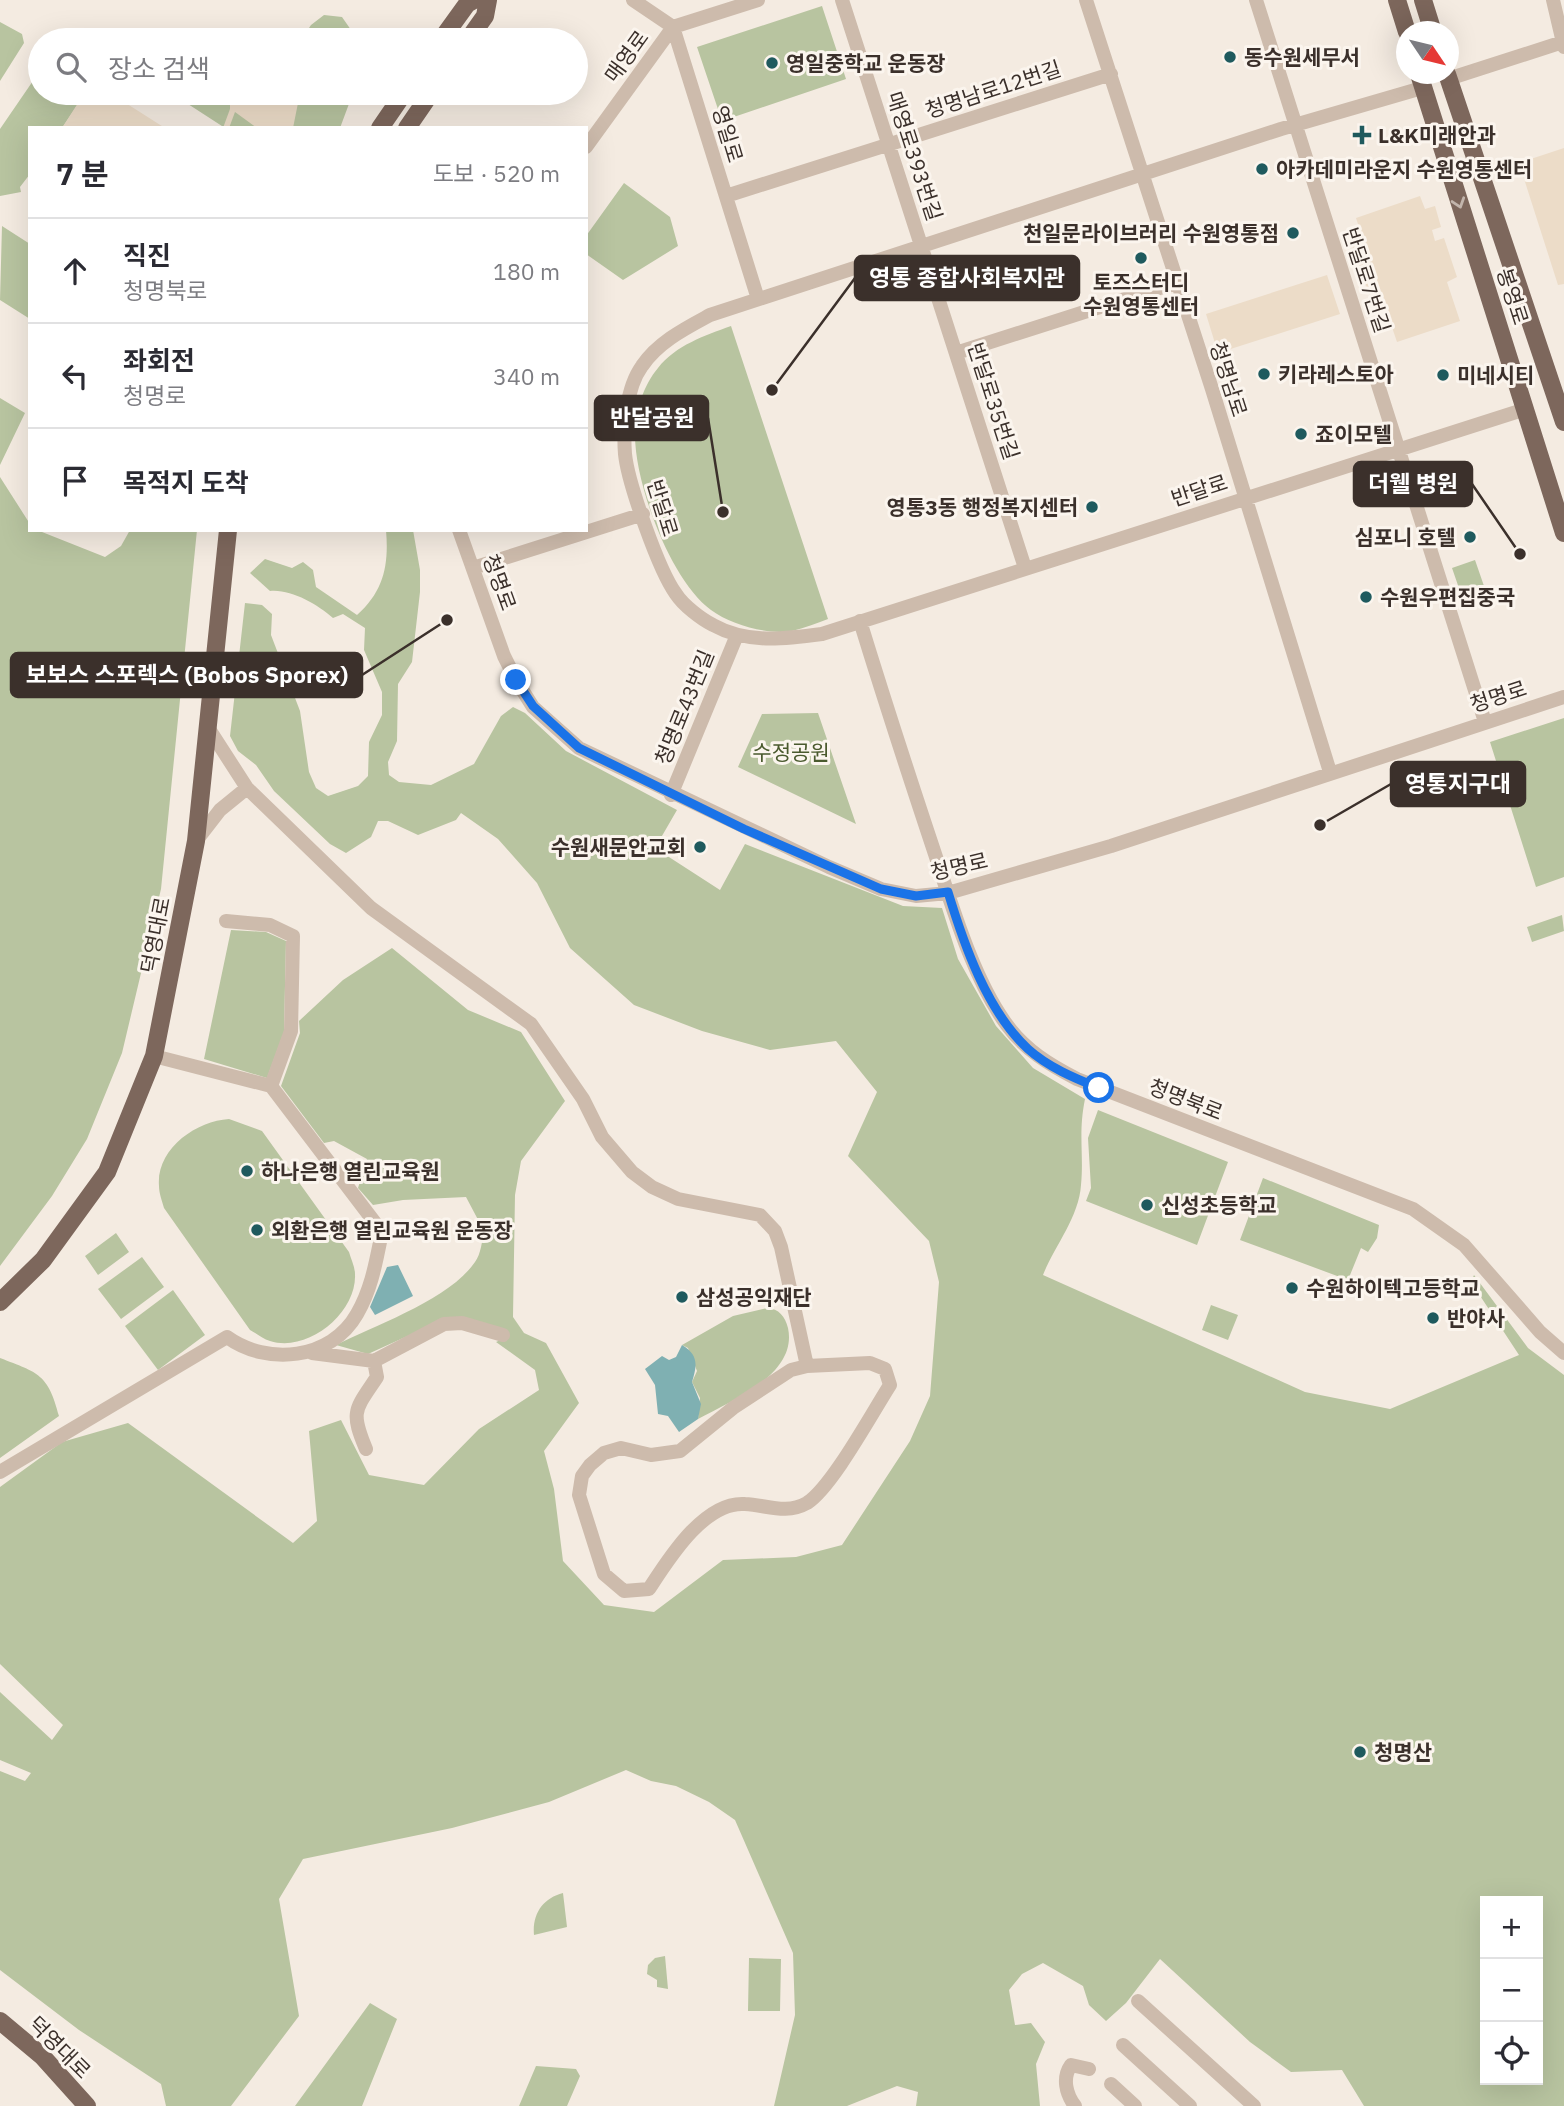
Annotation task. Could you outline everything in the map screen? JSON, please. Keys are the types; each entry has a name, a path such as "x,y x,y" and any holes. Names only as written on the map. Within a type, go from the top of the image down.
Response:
{"main road":[{"path":"450,28 467,4 474,0"},
{"path":"476,28 485,16 488,0"},
{"path":"1397,0 1404,21"},
{"path":"1423,0 1430,21"},
{"name":"봉영로","path":"1422,84 1564,533"},
{"name":"봉영로","path":"1451,84 1560,395 1564,422"},
{"path":"381,126 396,105"},
{"path":"408,126 423,105"},
{"name":"덕영대로","path":"0,1302 43,1260 107,1172 154,1056 196,841 228,532"},
{"name":"덕영대로","path":"0,2021 41,2056 87,2106"}],"street":[{"path":"633,0 673,27"},
{"name":"매영로","path":"588,144 673,27 758,0"},
{"name":"매영로393번길","path":"842,0 922,246"},
{"name":"청명남로","path":"1086,0 1330,772"},
{"name":"반달로7번길","path":"1256,0 1485,722"},
{"path":"1459,73 1563,44 1553,0"},
{"name":"영일로","path":"673,27 758,299"},
{"name":"청명남로12번길","path":"726,196 1111,74"},
{"name":"반달로","path":"1412,84 1296,125 710,315 672,335 641,366 628,406 625,456 656,558 677,596 711,625 737,635 783,640 822,634 1526,409"},
{"name":"반달로35번길","path":"922,246 1025,568"},
{"path":"957,353 1175,283"},
{"path":"588,531 642,514"},
{"name":"청명로","path":"460,532 504,656 533,706 579,748 671,794 881,889 916,896 948,892 1111,846 1564,697"},
{"path":"473,568 586,532"},
{"name":"청명북로","path":"860,621 891,724 948,892 979,972 1006,1024 1029,1049 1077,1079 1413,1209 1464,1245 1539,1332 1564,1353"},
{"name":"청명로43번길","path":"671,794 737,635"},
{"path":"209,729 247,788 371,908 531,1024 583,1099 614,1154 637,1176 678,1199 760,1215 775,1231 781,1247 807,1366"},
{"path":"196,841 220,810 247,788"},
{"path":"226,922 270,925 293,936 291,1031 271,1086"},
{"path":"154,1056 271,1086 382,1232 371,1286 356,1317 338,1335 312,1353"},
{"path":"0,1472 226,1337 243,1349 263,1353 287,1356 312,1353 374,1362 444,1324 462,1323 503,1335"},
{"path":"366,1450 355,1423 358,1407 377,1377 374,1362"},
{"path":"870,1363 885,1369 890,1385 818,1495 789,1510 742,1503 719,1509 678,1547 649,1589 624,1591 604,1574 579,1495 582,1476 590,1465 604,1453 621,1448 651,1455 680,1451 733,1408 791,1370 807,1366 870,1363"},
{"path":"1138,2001 1254,2106"},
{"path":"1123,2045 1190,2106"},
{"path":"1074,2106 1066,2090 1067,2069 1071,2065 1089,2069"},
{"path":"1111,2084 1135,2106"}],"green space":[{"name":"영일중학교 운동장","path":"822,6 846,79 722,121 697,47"},
{"path":"324,15 342,17 350,28 309,28"},
{"path":"0,22 22,34 24,43 0,81"},
{"path":"28,88 28,105 77,105 63,126 28,126 28,177 20,187 21,192 0,196 0,129"},
{"path":"190,105 349,105 341,126 222,126"},
{"path":"624,183 670,217 678,246 623,280 588,255 588,233"},
{"path":"2,226 28,243 28,318 0,300"},
{"path":"731,326 828,619 792,631 772,632 739,624 711,610 696,596 682,577 657,529 636,453 635,425 641,399 653,375 665,360 682,347"},
{"path":"0,398 25,413 0,465"},
{"path":"0,477 28,521 28,532 42,532 105,557 121,546 129,532 197,532 161,889 122,1053 87,1139 52,1196 0,1266"},
{"path":"386,532 413,532 420,570 420,592 412,662 398,684 397,741 388,762 389,775 399,782 431,785 474,764 501,716 513,707 525,713 566,751 677,810 655,848 720,890 745,844 903,906 942,908 958,959 996,1026 1033,1068 1085,1099 1079,1197 1071,1220 1043,1275 1305,1392 1390,1409 1519,1355 1471,1282 1474,1275 1528,1348 1564,1375 1564,2106 1364,2106 1342,2070 1291,2072 1250,2042 1160,1959 1126,2003 1106,2021 1089,2005 1083,1986 1043,1963 1022,1974 1009,1990 1015,2025 1031,2023 1045,2042 1036,2064 1040,2106 916,2106 918,2092 897,2086 847,2106 774,2106 795,2015 793,1953 735,1820 709,1802 676,1786 651,1781 626,1770 549,1802 452,1828 303,1859 279,1899 299,2016 231,2106 166,2106 161,2084 79,2030 0,1970 0,1771 25,1781 31,1773 0,1760 0,1692 52,1740 63,1725 0,1664 0,1487 62,1442 128,1423 293,1543 317,1521 309,1431 341,1420 369,1475 424,1485 479,1429 539,1390 535,1370 496,1342 507,1337 465,1317 412,1334 368,1354 336,1345 411,1310 448,1288 477,1259 484,1231 466,1197 403,1200 373,1205 358,1188 367,1159 334,1141 324,1143 281,1086 300,1033 299,1021 343,980 392,948 468,1010 521,1032 565,1101 521,1161 515,1195 513,1317 524,1333 546,1343 579,1403 544,1451 554,1489 563,1561 604,1605 654,1612 723,1560 796,1557 842,1545 910,1441 930,1396 939,1282 929,1241 848,1156 877,1092 836,1041 770,1050 702,1031 634,1005 570,948 537,883 498,839 461,813 456,820 418,835 388,821 378,821 371,837 346,853 330,844 274,791 256,765 238,751 230,736 245,603 262,605 272,614 271,635 300,711 309,772 316,788 328,796 358,786 368,776 369,742 382,715 382,692 364,650 365,628 343,614 333,618 295,595 270,591 250,573 265,559 292,568 303,562 313,570 316,587 357,615 379,587 385,566"},
{"path":"1475,560 1484,586 1461,594 1452,568"},
{"name":"수정공원","path":"818,713 856,824 738,767 762,714"},
{"path":"1564,718 1564,877 1536,887 1490,742"},
{"path":"1562,915 1564,931 1532,942 1527,927"},
{"path":"231,930 266,932 286,941 284,1032 267,1078 204,1059"},
{"path":"1098,1110 1228,1162 1197,1245 1086,1201 1091,1188 1088,1138"},
{"name":"외환은행 열린교육원 운동장","path":"229,1119 262,1131 349,1252 353,1263 355,1274 348,1303 328,1327 300,1341 270,1341 250,1330 164,1208 159,1189 160,1173 171,1149 192,1131 216,1121"},
{"path":"1263,1178 1379,1225 1377,1238 1368,1252 1361,1248 1348,1280 1240,1240"},
{"path":"116,1233 129,1252 98,1275 85,1256"},
{"path":"142,1257 164,1287 121,1319 98,1289"},
{"path":"173,1290 205,1335 158,1370 125,1326"},
{"path":"1211,1305 1238,1315 1228,1340 1202,1330"},
{"path":"767,1308 778,1312 787,1324 788,1345 783,1360 773,1373 744,1395 698,1419 700,1398 692,1382 697,1371 688,1348 682,1345 733,1316"},
{"path":"0,1358 24,1367 40,1377 51,1391 59,1416 0,1458"},
{"path":"563,1893 567,1927 534,1935 535,1920 540,1908 556,1895"},
{"path":"665,1956 668,1989 657,1987 657,1980 647,1974 648,1965 655,1958"},
{"path":"749,1958 781,1959 780,2011 748,2011"},
{"path":"370,2003 397,2019 362,2106 295,2106"},
{"path":"536,2066 576,2069 580,2076 567,2106 519,2106"}],"shaded area":[{"path":"77,105 129,105 162,126 63,126"},
{"path":"230,105 298,105 293,126 254,126 235,112 230,126 224,126"},
{"path":"1564,148 1564,284 1558,285 1519,163"},
{"path":"1420,196 1425,209 1435,206 1441,227 1432,230 1435,241 1444,238 1457,277 1447,282 1460,321 1397,342 1378,286 1373,288 1386,328 1381,330 1349,234 1360,230 1356,218"},
{"path":"1327,275 1340,314 1218,353 1206,314"}],"water":[{"path":"398,1265 413,1296 375,1315 370,1307 387,1267"},
{"path":"682,1345 694,1357 696,1366 692,1382 701,1404 698,1419 679,1432 668,1416 658,1414 655,1385 645,1369 662,1356 669,1360 676,1357"}],"place":[{"name":"동수원세무서","path":"1230,57"},
{"name":"영일중학교 운동장","path":"772,63"},
{"name":"L&K미래안과","path":"1362,135"},
{"name":"아카데미라운지 수원영통센터","path":"1262,169"},
{"name":"천일문라이브러리 수원영통점","path":"1293,233"},
{"name":"토즈스터디 수원영통센터","path":"1141,258"},
{"name":"키라레스토아","path":"1264,374"},
{"name":"미네시티","path":"1443,375"},
{"name":"영통 종합사회복지관","path":"772,390"},
{"name":"죠이모텔","path":"1301,434"},
{"name":"영통3동 행정복지센터","path":"1092,507"},
{"name":"반달공원","path":"723,512"},
{"name":"심포니 호텔","path":"1470,537"},
{"name":"더웰 병원","path":"1520,554"},
{"name":"수원우편집중국","path":"1366,597"},
{"name":"보보스 스포렉스 (Bobos Sporex)","path":"447,620"},
{"name":"영통지구대","path":"1320,825"},
{"name":"수원새문안교회","path":"700,847"},
{"name":"하나은행 열린교육원","path":"247,1171"},
{"name":"신성초등학교","path":"1147,1205"},
{"name":"외환은행 열린교육원 운동장","path":"257,1230"},
{"name":"수원하이텍고등학교","path":"1292,1288"},
{"name":"삼성공익재단","path":"682,1297"},
{"name":"반야사","path":"1433,1318"},
{"name":"청명산","path":"1360,1752"}],"route":[{"path":"516,680 533,706 579,748 671,794 881,889 916,896 948,892 979,972 1006,1024 1029,1049 1051,1065 1099,1088"}]}
